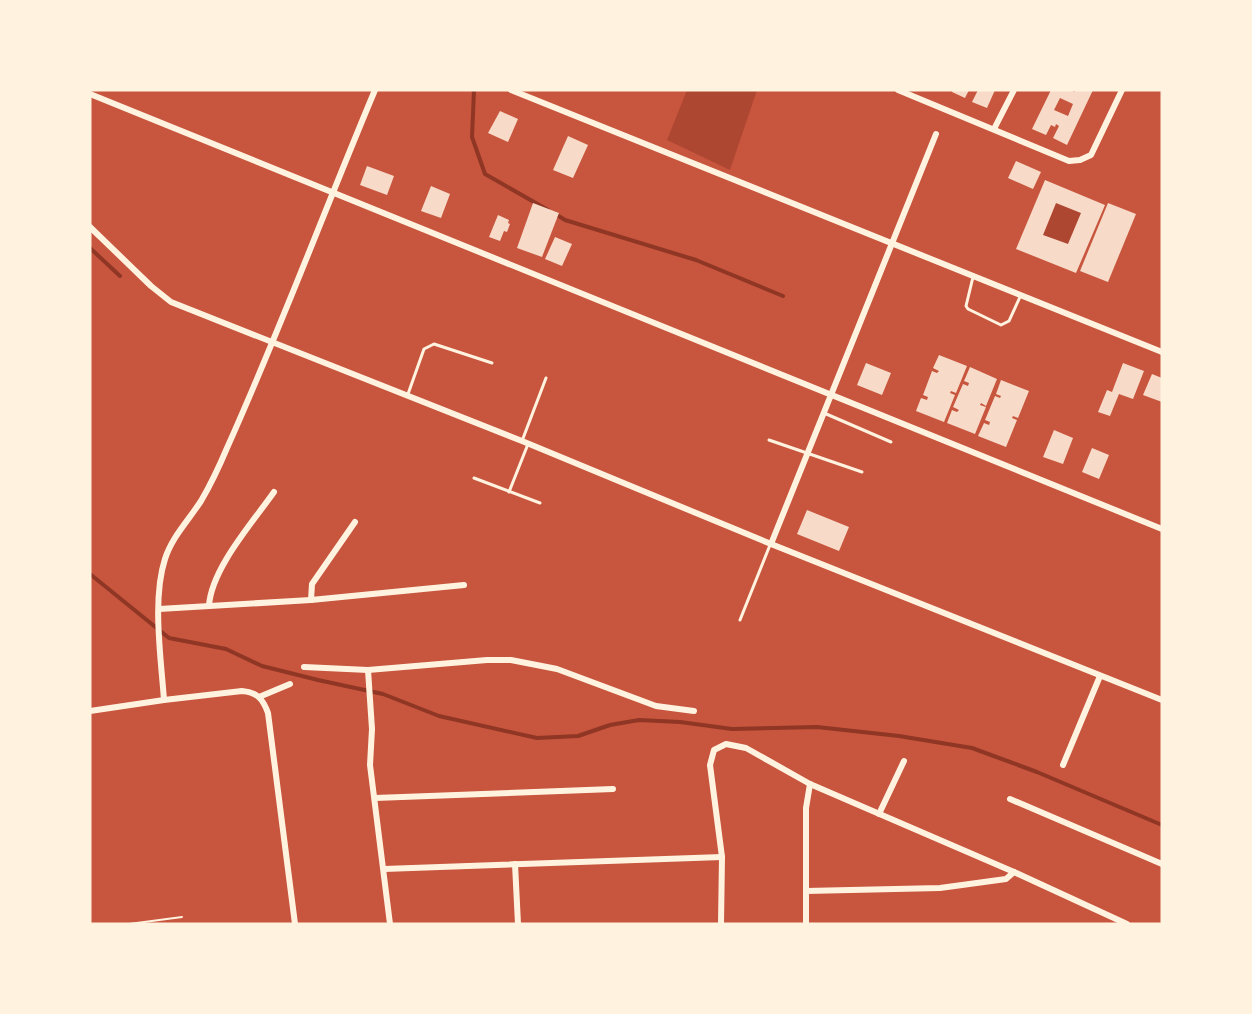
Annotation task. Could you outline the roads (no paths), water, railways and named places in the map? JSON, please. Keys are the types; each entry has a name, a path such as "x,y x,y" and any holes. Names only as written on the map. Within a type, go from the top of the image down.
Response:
{"street":[{"path":"164,700 159,612 165,558 174,539 213,479 273,343 375,90"},
{"path":"511,90 1162,352"},
{"path":"898,90 1069,161 1080,160 1091,155 1122,90"},
{"path":"994,129 1014,90"},
{"path":"90,94 1162,529"},
{"path":"771,544 936,135"},
{"path":"90,227 151,286 171,302 525,442 771,544 1162,700"},
{"path":"209,606 213,585 225,561 274,492"},
{"path":"310,600 312,584 355,522"},
{"path":"159,612 464,585"},
{"path":"304,667 368,670 511,660 557,669 656,706 694,711"},
{"path":"368,670 371,704 370,765 390,924"},
{"path":"1063,765 1100,676"},
{"path":"259,697 290,684"},
{"path":"90,711 242,691 251,692 263,701 268,713 295,924"},
{"path":"721,924 722,857 710,765 714,750 726,744 746,748 810,784 1014,872 1127,924"},
{"path":"879,814 904,761"},
{"path":"806,924 806,808 810,784"},
{"path":"375,798 613,789"},
{"path":"1010,799 1162,864"},
{"path":"384,869 722,857"},
{"path":"515,864 518,924"},
{"path":"806,891 940,888 1006,879 1014,872"}],"lane":[{"path":"974,277 966,306 1001,325 1009,321 1020,296"},
{"path":"408,396 424,349 429,345 434,344 492,363"},
{"path":"509,492 546,378"},
{"path":"823,412 891,442"},
{"path":"769,440 862,472"},
{"path":"474,478 540,503"},
{"path":"740,620 771,544"}],"waterway":[{"path":"474,90 472,137 485,174 548,210"},
{"path":"554,213 565,220 696,260 783,296"},
{"path":"90,248 120,276"},
{"path":"90,574 169,638 226,649 262,666 383,694 439,716 537,738 578,736 610,725 639,720 680,722 732,729 817,727 899,736 972,748 1037,772 1162,825"}]}
